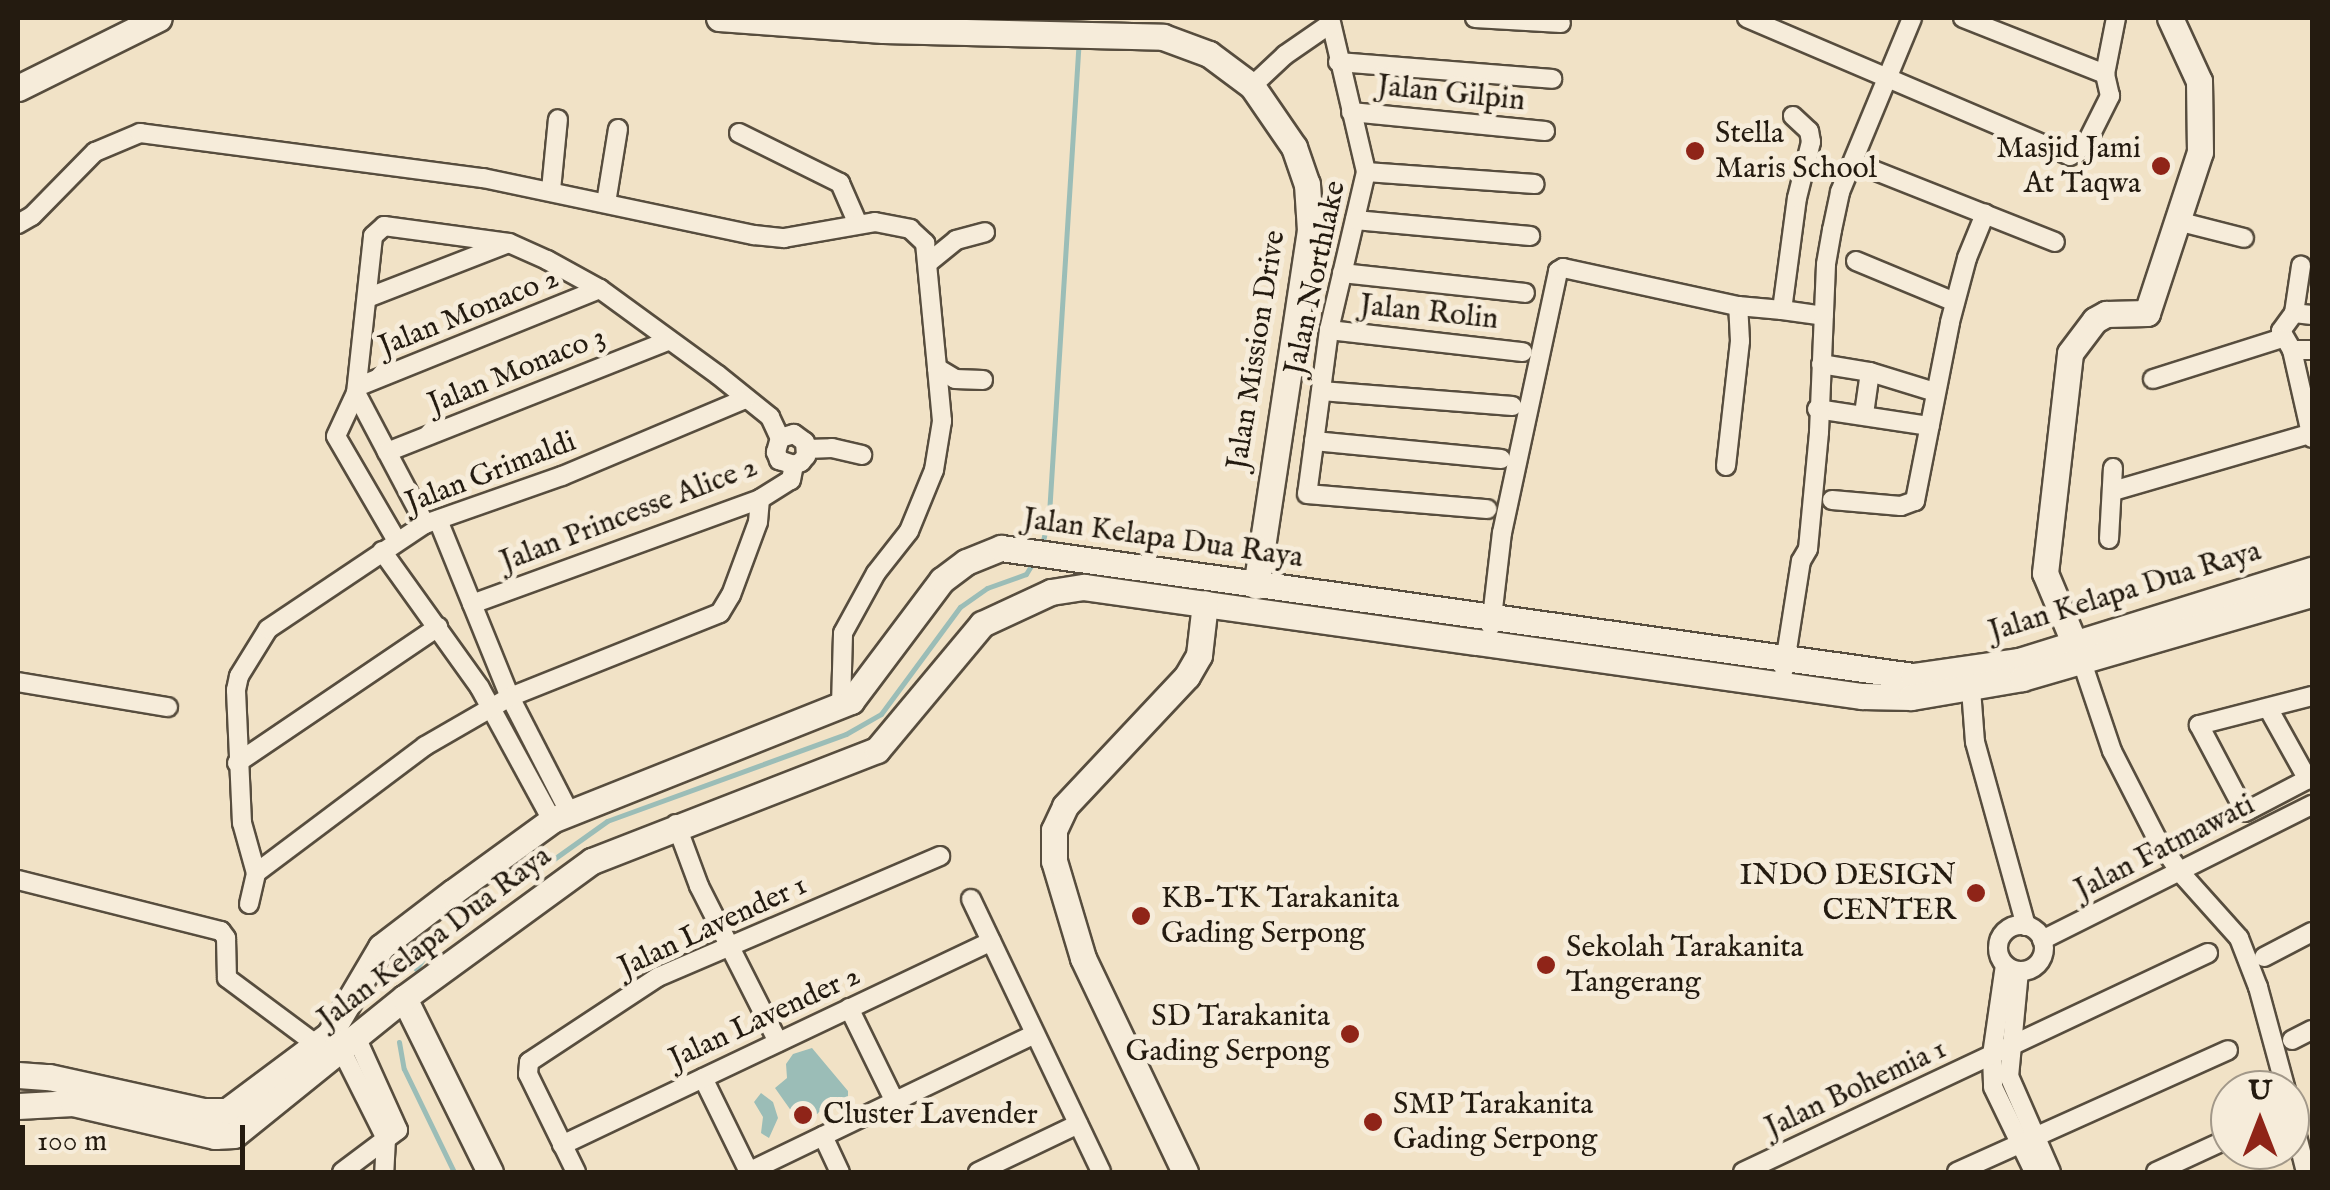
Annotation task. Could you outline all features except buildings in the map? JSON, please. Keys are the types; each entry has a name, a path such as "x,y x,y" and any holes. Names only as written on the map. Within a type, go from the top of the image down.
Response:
{"main road":[{"path":"18,88 158,18"},
{"name":"Jalan Mission Drive","path":"719,18 883,30 1105,32 1189,44 1252,86 1294,147 1307,184 1310,230 1256,586"},
{"path":"2078,651 2046,572 2070,354 2094,320 2106,314 2147,313 2200,152 2201,97 2195,68 2170,18"},
{"name":"Jalan Kelapa Dua Raya","path":"338,1043 329,1034 386,943 561,816 851,701 942,580 966,562 1001,548 1085,557 1491,630 1784,672 1911,698 1971,689 2312,570"},
{"path":"1084,587 1085,557"},
{"name":"Jalan Kelapa Dua Raya","path":"18,1075 73,1104 248,1127 338,1043 592,861 676,824 877,750 982,624 1051,592 1084,587 1206,603 1491,630"},
{"name":"Jalan Kelapa Dua Raya","path":"1784,672 1913,676 2000,664 2078,651 2312,594"},
{"path":"1185,1172 1083,958 1054,861 1054,830 1064,806 1187,676 1199,655 1206,603"},
{"path":"404,998 490,1172"},
{"name":"Jalan Kelapa Dua Raya","path":"18,1106 46,1090"}],"street":[{"path":"1475,18 1561,23"},
{"path":"1747,18 1886,80 2074,156 2086,144 2110,96 2106,74 2116,18"},
{"path":"1784,672 1801,561 1808,549 1829,247 1840,192 1912,18"},
{"path":"1964,18 2106,74"},
{"path":"1252,86 1285,54 1330,21"},
{"name":"Jalan Northlake","path":"1330,21 1366,172 1329,330 1308,494 1487,510"},
{"path":"1338,62 1552,79"},
{"name":"Jalan Gilpin","path":"1351,112 1545,131"},
{"path":"1782,310 1797,198 1811,142 1809,131 1793,116"},
{"path":"551,190 558,119"},
{"path":"606,202 618,129"},
{"path":"18,224 32,216 95,152 140,133 551,190 784,238 857,222 910,230 926,242 942,421 934,470 909,530 876,573 842,633 841,706"},
{"path":"739,133 836,180 849,196 857,222"},
{"path":"1853,162 2056,242"},
{"path":"1366,172 1535,184"},
{"path":"1832,500 1901,506 1915,501 1966,258 1985,214"},
{"path":"1355,220 1530,236"},
{"path":"2177,221 2244,238"},
{"path":"561,816 389,546 338,444 338,426 357,390 373,236 384,226 509,243 600,289 770,417 780,438 776,452 780,460 794,466 806,456 800,436 780,438"},
{"path":"928,263 956,240 985,232"},
{"path":"367,298 509,243"},
{"path":"1856,261 1956,302"},
{"path":"2114,490 2312,435 2283,324 2303,314 2300,266"},
{"path":"1491,630 1512,484 1558,272 1564,268 1738,306 1824,316"},
{"path":"1342,273 1525,293"},
{"name":"Jalan Monaco 2","path":"357,390 600,289"},
{"path":"1726,466 1740,341 1738,306"},
{"name":"Jalan Rolin","path":"1329,330 1524,352"},
{"name":"Jalan Monaco 3","path":"388,452 668,341"},
{"path":"2154,379 2287,344 2312,350"},
{"path":"1821,364 1870,372 1935,392"},
{"path":"937,368 955,378 984,380"},
{"path":"1864,414 1870,372"},
{"path":"357,390 472,604 561,816"},
{"path":"1321,391 1512,406"},
{"name":"Jalan Grimaldi","path":"237,763 239,676 268,629 431,522 562,476 744,399"},
{"path":"1817,411 1864,414 1930,426"},
{"path":"1314,441 1501,459"},
{"path":"807,449 832,448 862,456"},
{"name":"Jalan Princesse Alice 2","path":"472,604 760,499 791,480 794,466"},
{"path":"2109,539 2113,468"},
{"path":"256,873 425,746 510,698 720,612 732,595 758,522 760,499"},
{"path":"249,904 256,873 242,824 237,763 438,627"},
{"path":"2078,651 2112,750 2179,872 2239,938 2258,986 2281,1070"},
{"path":"18,682 168,707"},
{"path":"1971,689 1974,742 2026,926 2042,940 2039,962 2012,968"},
{"path":"2268,708 2310,779 2245,812 2199,726 2312,696"},
{"name":"Jalan Fatmawati","path":"2042,940 2312,805"},
{"path":"676,824 699,886 778,1042"},
{"name":"Jalan Lavender 1","path":"562,1145 528,1071 534,1059 658,977 940,856"},
{"path":"18,880 221,932 226,938 227,978 338,1043 398,1130 342,1172"},
{"path":"970,899 1101,1172"},
{"path":"2026,926 2011,927 2000,938 1998,952 2012,968 2012,1090 2030,1140 2034,1172"},
{"path":"2264,957 2312,932"},
{"name":"Jalan Lavender 2","path":"562,1145 991,940"},
{"name":"Jalan Bohemia 1","path":"1744,1172 2208,953"},
{"path":"2012,968 1992,1056 1997,1100 2051,1172"},
{"path":"849,1008 894,1102"},
{"path":"2292,1040 2312,1030"},
{"path":"703,1078 748,1172 1035,1034"},
{"path":"1957,1172 2228,1050"},
{"path":"978,1172 1078,1124"},
{"path":"823,1136 840,1172"},
{"path":"384,1172 386,1139"},
{"path":"562,1145 576,1172"},
{"path":"2156,1172 2210,1147"}],"water":[{"path":"812,1048 848,1091 848,1100 819,1112 804,1129 775,1088 787,1078 786,1064 793,1054"},
{"path":"761,1093 773,1102 778,1118 769,1138 761,1133 763,1117 754,1102"}],"waterway":[{"path":"1042,545 1049,514 1079,43"},
{"path":"416,969 432,946 607,821 846,734 881,714 960,607 987,588 1026,574 1035,559"},
{"path":"399,1042 404,1069 454,1172"}],"place":[{"name":"Stella Maris School","path":"1695,151"},
{"name":"Masjid Jami At Taqwa","path":"2161,166"},
{"name":"INDO DESIGN CENTER","path":"1976,893"},
{"name":"KB-TK Tarakanita Gading Serpong","path":"1141,916"},
{"name":"Sekolah Tarakanita Tangerang","path":"1546,965"},
{"name":"SD Tarakanita Gading Serpong","path":"1350,1034"},
{"name":"Cluster Lavender","path":"803,1115"},
{"name":"SMP Tarakanita Gading Serpong","path":"1373,1122"}]}
